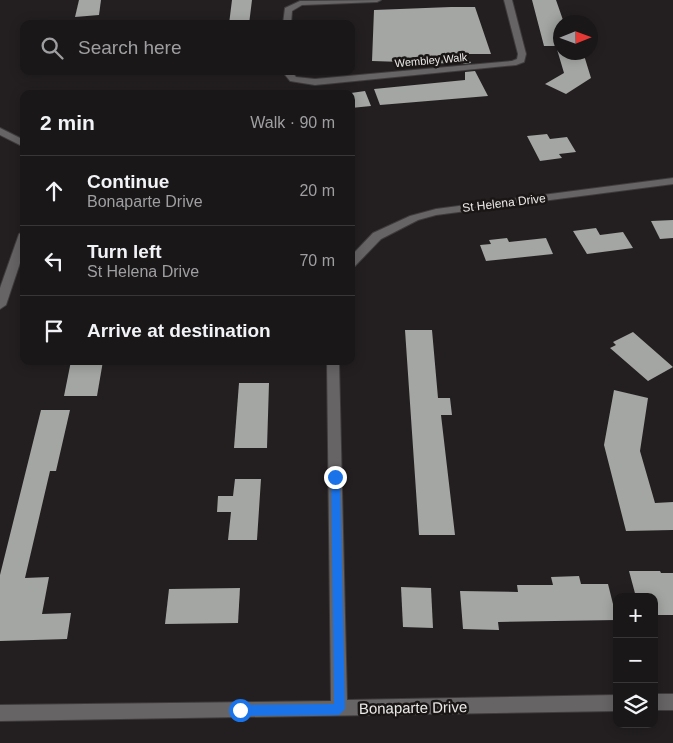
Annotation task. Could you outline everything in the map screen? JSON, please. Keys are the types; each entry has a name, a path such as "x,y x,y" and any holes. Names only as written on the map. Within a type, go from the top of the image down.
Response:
{"street":[{"path":"287,20 288,10 300,3 377,0"},
{"name":"Wembley Walk","path":"289,75 293,80 315,82 513,63 521,60 522,54 508,0"},
{"path":"0,131 20,142"},
{"name":"St Helena Drive","path":"355,258 377,236 414,218 436,212 673,182"},
{"path":"0,305 20,246"},
{"path":"333,365 339,709"},
{"path":"658,702 673,702"},
{"name":"Bonaparte Drive","path":"0,713 613,703"}],"building":[{"path":"79,0 101,0 99,15 75,17"},
{"path":"232,0 252,0 250,20 230,20"},
{"path":"532,0 556,0 561,15 553,15 553,46 544,46"},
{"path":"475,7 491,54 466,54 471,63 464,64 372,61 374,10"},
{"path":"560,60 585,60 591,78 566,94 545,84 564,73"},
{"path":"475,71 488,96 380,105 374,89 465,80 465,72"},
{"path":"365,91 371,106 355,108 355,92"},
{"path":"547,134 550,139 567,137 576,152 559,154 562,158 540,161 527,136"},
{"path":"673,220 673,238 660,239 651,221"},
{"path":"596,228 600,235 623,232 633,248 587,254 573,231"},
{"path":"507,238 509,242 546,238 553,254 486,261 480,245 491,244 489,240"},
{"path":"405,330 432,330 438,398 450,398 452,415 441,415 455,535 419,535"},
{"path":"633,332 673,367 648,381 610,348 616,345 613,342"},
{"path":"70,365 102,365 97,396 64,396"},
{"path":"239,383 269,383 267,448 234,448"},
{"path":"614,390 648,398 640,451 655,503 673,502 673,530 626,531 604,445"},
{"path":"41,410 70,410 56,471 50,471 25,578 49,577 42,614 71,613 67,639 0,641 0,575"},
{"path":"235,479 261,479 257,540 228,540 231,512 217,512 218,496 233,496"},
{"path":"629,571 673,573 673,615 658,615 658,593 635,593"},
{"path":"579,576 581,584 608,584 613,604 613,620 498,622 499,630 463,629 460,591 518,592 517,585 553,585 551,577"},
{"path":"401,587 431,588 433,628 403,627"},
{"path":"240,588 238,623 165,624 169,589"}],"route":[{"path":"240,710 339,709 335,477"}]}
